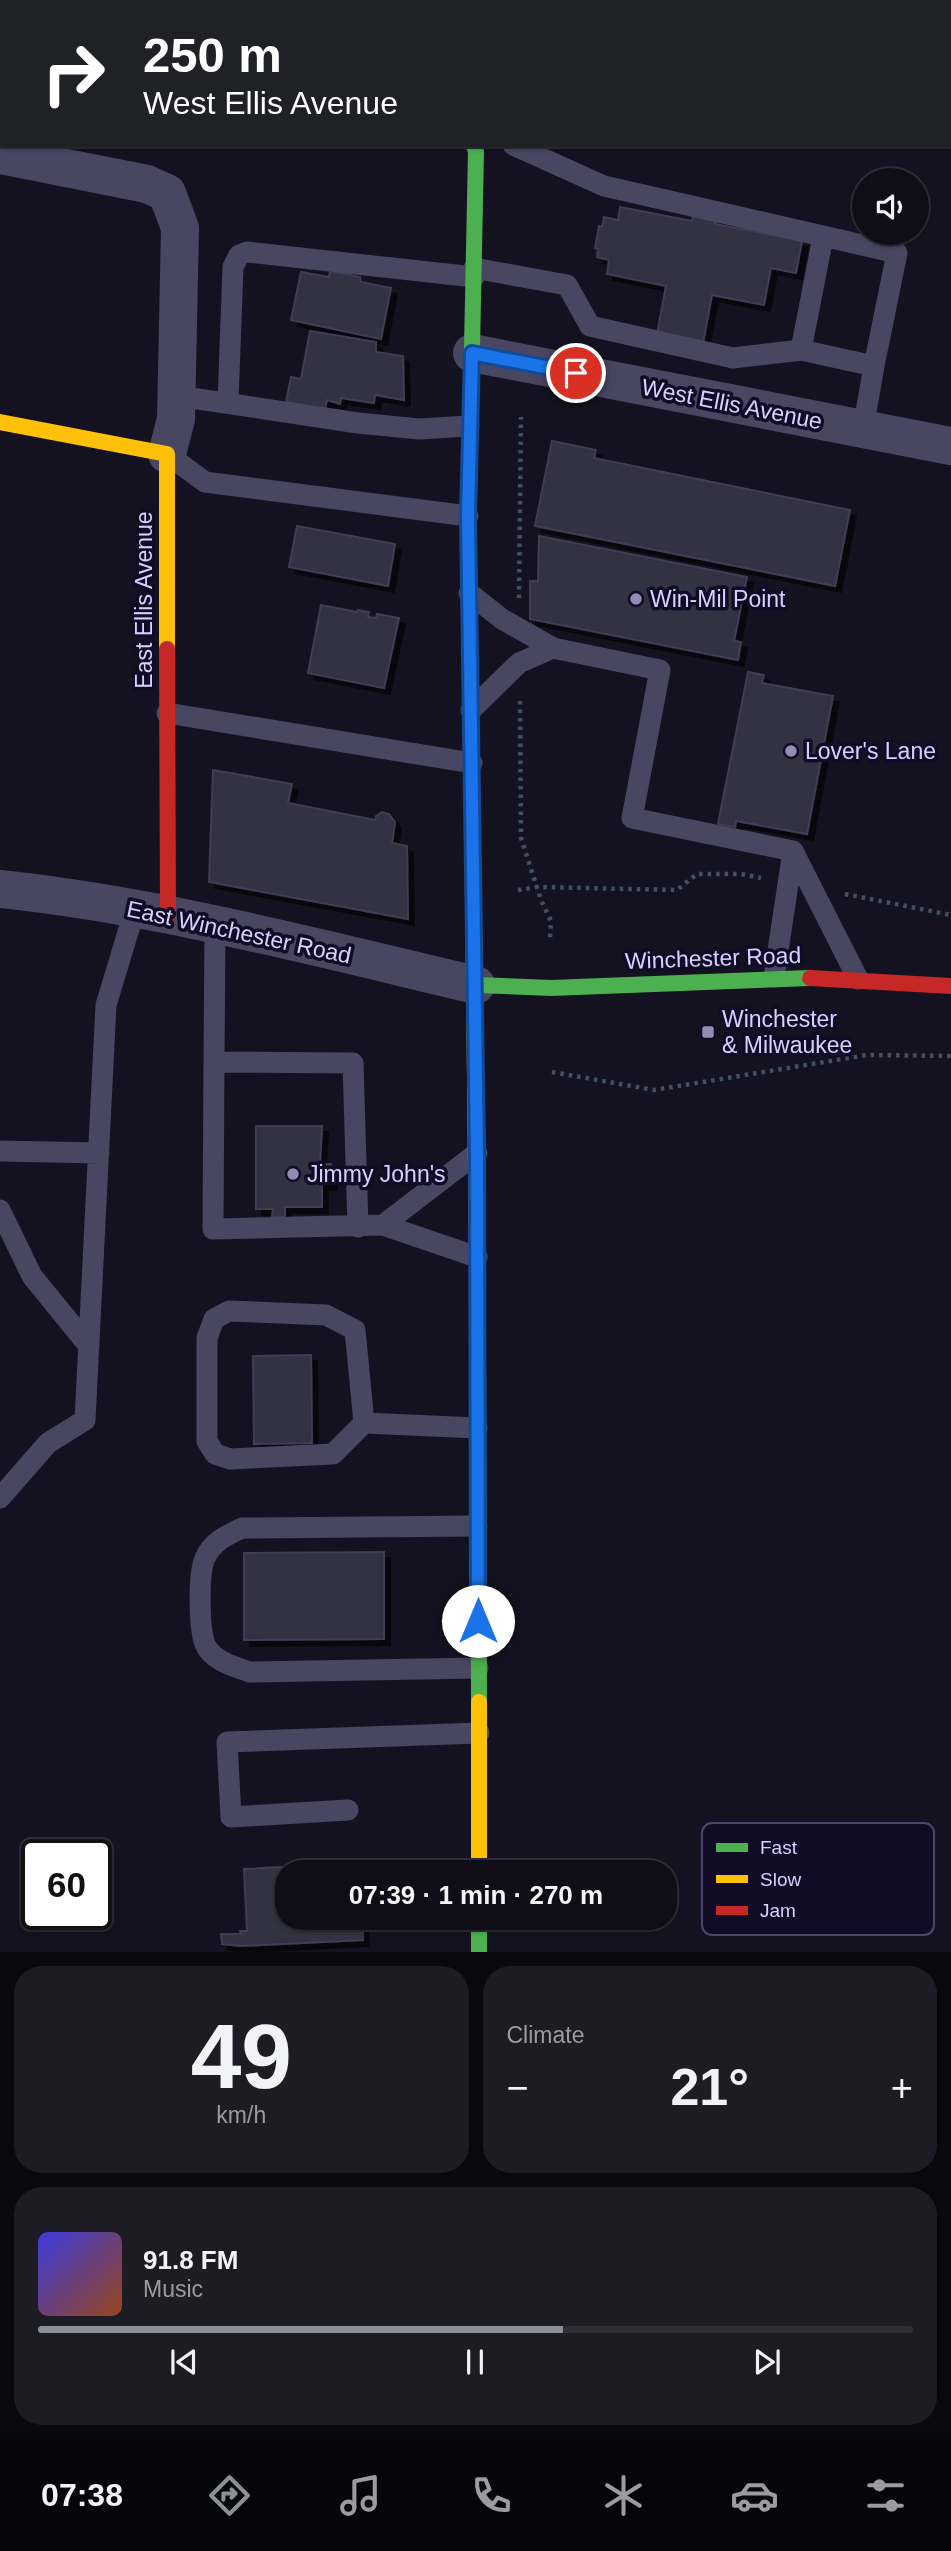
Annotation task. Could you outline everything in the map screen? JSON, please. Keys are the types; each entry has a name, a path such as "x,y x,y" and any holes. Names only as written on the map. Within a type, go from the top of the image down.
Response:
{"main road":[{"path":"477,148 468,516 477,1153 479,1860"},
{"path":"0,422 167,454"},
{"name":"East Ellis Avenue","path":"151,912 167,713 167,454"},
{"name":"Winchester Road","path":"475,985 551,988 774,977 951,985"},
{"path":"479,1930 479,1952"}],"street":[{"path":"0,155 147,184 167,193 180,228 178,396 176,419 167,454"},
{"name":"West Ellis Avenue","path":"472,353 951,446"},
{"name":"East Winchester Road","path":"0,889 49,894 151,912 475,985"}],"lane":[{"path":"517,147 604,186 897,253 863,429"},
{"path":"801,350 823,237"},
{"path":"228,401 233,267 239,255 247,252 474,272 567,285 590,326 733,358 801,350 874,366"},
{"path":"178,396 228,401 358,423 419,429 469,426"},
{"path":"167,454 205,482 468,516"},
{"path":"469,593 502,620 553,648 660,670 632,818 793,851"},
{"path":"471,710 519,663 553,648"},
{"path":"167,713 472,763"},
{"path":"774,977 793,851"},
{"path":"793,851 858,979"},
{"path":"0,1498 48,1443 85,1420 106,1006 151,912"},
{"path":"215,926 214,1230 383,1225 477,1257"},
{"path":"214,1062 353,1063 350,1227"},
{"path":"214,1107 227,1111 226,1210 233,1216 331,1215 350,1227"},
{"path":"0,1151 99,1153"},
{"path":"383,1225 477,1153"},
{"path":"0,1210 32,1276 89,1346"},
{"path":"364,1423 355,1330 326,1315 229,1311 214,1319 207,1338 207,1441 215,1454 230,1460 333,1454 364,1423 477,1428"},
{"path":"477,1526 242,1528 220,1538 205,1558 201,1580 201,1610 206,1646 225,1664 250,1672 478,1668"},
{"path":"348,1810 231,1817 227,1742 478,1732"}],"path":[{"path":"518,890 537,887 677,890 697,874 741,874 789,883"},
{"path":"811,887 951,915"},
{"path":"552,1072 654,1090 867,1055 951,1056"}],"building":[{"path":"620,207 692,221 694,213 716,218 715,224 802,241 796,273 771,268 764,305 712,295 703,343 657,334 666,286 607,274 609,260 597,257 598,249 595,248 599,226 602,227 604,217 618,220"},
{"path":"330,271 360,277 361,282 391,288 381,339 291,320 301,272 329,277"},
{"path":"310,331 376,342 376,352 403,356 404,400 375,395 374,403 341,398 340,404 327,400 325,409 286,402 291,377 301,379"},
{"path":"552,441 596,450 594,458 850,510 835,586 535,526"},
{"path":"297,526 395,544 388,586 289,567"},
{"name":"Win-Mil Point","path":"539,536 747,577 734,641 741,642 738,660 530,619 530,581 538,581"},
{"path":"321,605 369,612 368,617 376,618 377,614 399,618 384,688 308,673"},
{"name":"Win-Mil Point","path":"748,672 764,675 762,683 833,696 807,834 736,821 735,827 718,824"},
{"path":"213,770 292,784 288,803 375,820 382,812 389,814 395,822 392,843 407,846 408,919 209,882"},
{"name":"Jimmy John's","path":"256,1126 322,1126 320,1164 331,1164 331,1184 322,1184 322,1207 285,1207 285,1217 272,1217 273,1209 256,1209"},
{"path":"311,1355 312,1443 254,1444 253,1356"},
{"path":"384,1552 384,1639 244,1640 244,1553"},
{"path":"275,1867 275,1930 363,1930 363,1940 241,1946 222,1944 221,1934 241,1934 240,1931 247,1931 244,1869"}],"traffic: fast":[{"path":"468,544 475,147"},
{"path":"476,985 551,988 810,978"},
{"path":"478,1347 479,1702"},
{"path":"479,1930 479,1952"}],"traffic: slow":[{"path":"0,422 167,454 167,649"},
{"path":"473,897 478,1347"},
{"path":"479,1702 479,1860"}],"traffic: jam":[{"path":"468,544 473,897"},
{"path":"167,649 168,915"},
{"path":"810,978 951,986"}],"place":[{"name":"Win-Mil Point","path":"636,599"},
{"name":"Lover's Lane","path":"791,751"},
{"name":"Winchester & Milwaukee","path":"708,1032"},
{"name":"Jimmy John's","path":"293,1174"}],"route":[{"path":"478,1621 477,1153 468,516 472,353 576,373"}]}
